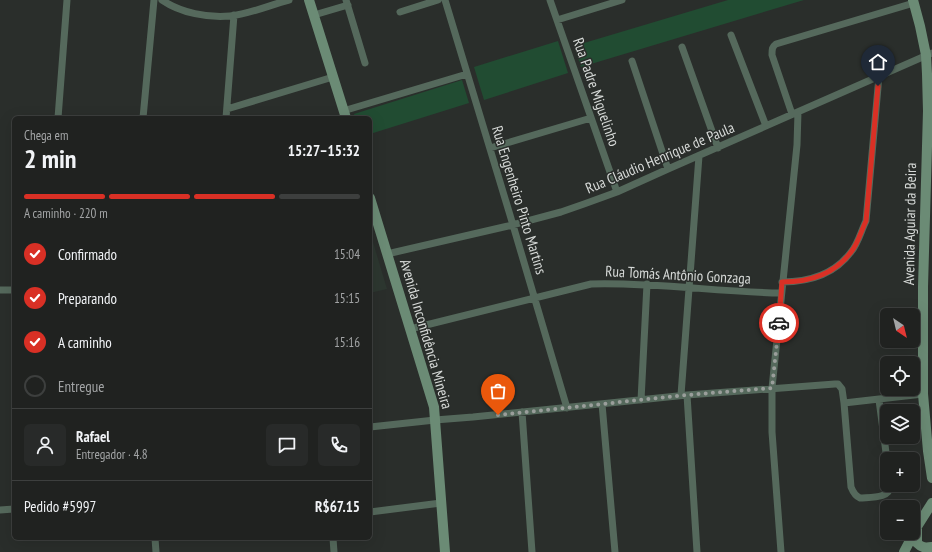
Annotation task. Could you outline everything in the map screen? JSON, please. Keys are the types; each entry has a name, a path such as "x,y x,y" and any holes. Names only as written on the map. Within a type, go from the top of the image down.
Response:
{"main road":[{"path":"309,0 345,114"},
{"name":"Avenida Aguiar da Beira","path":"914,1 929,54 930,114 923,287 924,394 928,451 932,478"},
{"name":"Avenida Inconfidência Mineira","path":"372,205 434,407 445,552"},
{"path":"920,522 932,503"},
{"path":"904,552 910,540"},
{"path":"917,540 920,546 925,548 932,547"}],"street":[{"path":"58,116 67,0"},
{"path":"143,116 154,0"},
{"path":"162,0 176,8 212,16 234,15 290,0"},
{"path":"400,12 438,0"},
{"name":"Rua Engenheiro Pinto Martins","path":"445,0 567,408"},
{"name":"Rua Padre Miguelinho","path":"550,0 617,192"},
{"path":"557,20 622,0"},
{"path":"781,552 772,432 772,388 797,145 795,113 772,55 772,49 776,44 914,1"},
{"path":"314,15 347,2 365,63"},
{"path":"226,116 234,15"},
{"path":"732,35 766,126"},
{"path":"682,47 718,148"},
{"name":"Rua Cláudio Henrique de Paula","path":"387,254 513,225 561,212 617,192 929,54"},
{"path":"632,61 668,169"},
{"path":"345,114 467,74"},
{"path":"782,282 806,280 830,272 842,263 852,252 866,221 879,76"},
{"path":"227,109 333,77"},
{"path":"490,148 591,118"},
{"path":"697,552 687,410 684,395 689,287 699,156"},
{"name":"Rua Tomás Antônio Gonzaga","path":"410,329 591,284 647,284 781,293"},
{"path":"641,400 647,284"},
{"path":"0,290 12,290"},
{"path":"372,427 684,395 838,384 842,389 844,403 851,487 857,497 860,498 885,495 889,492"},
{"path":"844,403 924,394"},
{"path":"879,400 886,452"},
{"path":"602,404 615,552"},
{"path":"522,412 532,552"},
{"path":"372,512 441,504"},
{"path":"0,510 12,509"},
{"path":"155,540 156,552"},
{"path":"333,540 334,552"}],"shaded area":[{"path":"372,239 387,289 372,293"}],"green space":[{"path":"728,0 804,0 581,67 574,46"},
{"path":"558,41 568,73 484,100 474,67"},
{"path":"462,80 469,103 372,133 372,116 354,116 354,114"}],"way so far":[{"path":"498,415 687,395 772,388 779,323"}],"route":[{"path":"779,323 782,282 798,282 830,272 842,263 852,252 866,221 878,86"}]}
